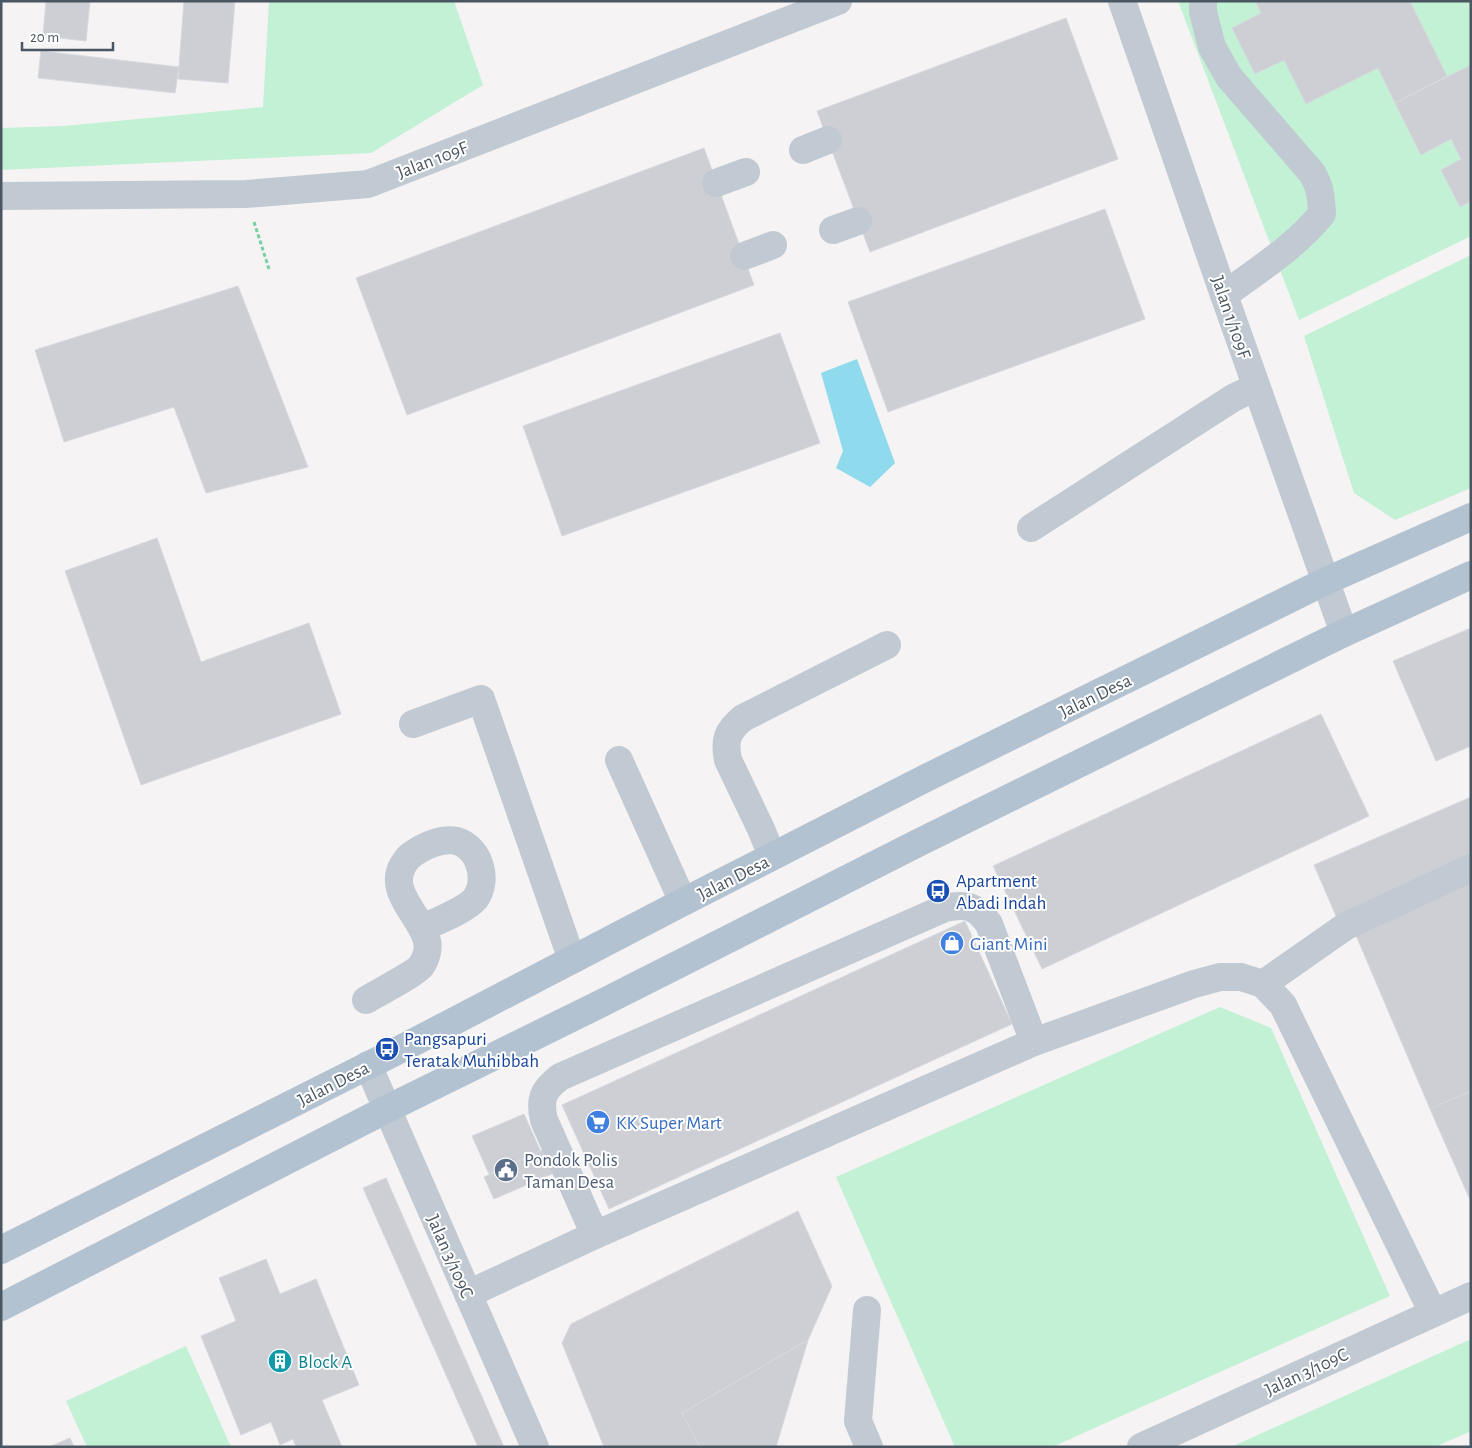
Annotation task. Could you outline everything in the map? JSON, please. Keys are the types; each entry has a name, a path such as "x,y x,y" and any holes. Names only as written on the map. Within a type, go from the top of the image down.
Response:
{"main road":[{"name":"Jalan Desa","path":"1,1250 368,1065 928,777 1326,581 1471,517"},
{"path":"1,1307 387,1109 602,1003 920,842 1344,633 1471,575"}],"street":[{"name":"Jalan 109F","path":"1,196 246,194 368,184 838,1"},
{"name":"Jalan 1/109F","path":"1122,1 1344,633"},
{"path":"1203,1 1203,12 1212,47 1229,77 1312,173 1321,193 1322,214 1310,229 1224,295"},
{"path":"803,150 828,140"},
{"path":"716,183 746,172"},
{"path":"833,230 858,221"},
{"path":"744,256 773,245"},
{"path":"1032,528 1233,398 1256,387"},
{"path":"772,856 728,760 727,736 743,718 887,645"},
{"path":"413,724 482,699 572,960"},
{"path":"619,760 683,902"},
{"path":"1263,984 1346,926 1471,868"},
{"path":"595,1235 544,1120 541,1108 543,1095 550,1085 560,1077 945,908 959,905 971,907 982,914 989,924 1034,1042"},
{"path":"366,1000 420,968 427,955 428,941 422,928"},
{"path":"468,1294 595,1235 1034,1042 1194,984 1220,977 1241,976 1263,984 1283,1005 1433,1313"},
{"name":"Jalan 3/109C","path":"368,1065 535,1447"},
{"name":"Jalan 3/109C","path":"1141,1447 1471,1296"},
{"path":"867,1310 858,1421 869,1447"}],"path":[{"path":"246,194 269,269"}],"green space":[{"path":"269,1 454,1 483,85 371,153 1,170 1,128 64,126 263,107"},
{"path":"1178,1 1471,1 1471,236 1299,320"},
{"path":"1471,255 1471,488 1395,520 1354,493 1304,336"},
{"path":"1220,1007 1271,1028 1390,1296 1052,1447 955,1447 836,1177"},
{"path":"1471,1339 1471,1431 1435,1447 1231,1447"},
{"path":"186,1346 231,1447 87,1447 66,1401"}],"water":[{"path":"857,359 895,463 870,487 836,468 843,451 821,373"}],"building":[{"path":"46,1 90,1 86,41 43,36"},
{"path":"184,1 235,1 228,83 178,79"},
{"path":"1255,1 1410,1 1447,76 1395,103 1378,68 1306,104 1284,60 1255,74 1232,28 1261,13"},
{"path":"1066,18 1118,159 870,252 817,111"},
{"path":"41,51 179,67 175,93 38,78"},
{"path":"1471,65 1471,201 1460,207 1441,170 1461,159 1451,139 1421,155 1395,103"},
{"path":"704,148 754,285 407,415 356,278"},
{"path":"1105,209 1145,319 888,412 848,302"},
{"path":"238,286 308,467 206,493 174,407 64,442 35,350"},
{"path":"780,333 820,443 562,536 523,426"},
{"path":"157,538 201,662 309,623 341,714 141,785 65,571"},
{"path":"1471,628 1471,746 1436,761 1393,661"},
{"path":"1321,714 1369,816 1042,969 993,866"},
{"path":"1471,797 1471,1091 1430,1109 1349,919 1339,923 1314,865"},
{"path":"965,921 1012,1024 609,1209 562,1105"},
{"path":"1471,1091 1471,1202 1430,1109"},
{"path":"524,1114 541,1152 489,1174 472,1136"},
{"path":"549,1147 559,1171 494,1199 484,1177"},
{"path":"386,1178 504,1447 478,1447 363,1188"},
{"path":"798,1211 832,1286 808,1340 682,1413 700,1447 604,1447 562,1343 571,1324"},
{"name":"Block A","path":"266,1259 280,1294 316,1279 359,1385 322,1400 342,1447 296,1447 293,1439 280,1445 271,1422 241,1435 201,1336 236,1321 219,1278"},
{"path":"808,1340 776,1447 700,1447 682,1413"},
{"path":"70,1438 74,1447 49,1447"}],"place":[{"name":"Apartment Abadi Indah","path":"938,891"},
{"name":"Giant Mini","path":"952,943"},
{"name":"Pangsapuri Teratak Muhibbah","path":"387,1049"},
{"name":"KK Super Mart","path":"598,1122"},
{"name":"Pondok Polis Taman Desa","path":"506,1170"},
{"name":"Block A","path":"280,1361"}]}
